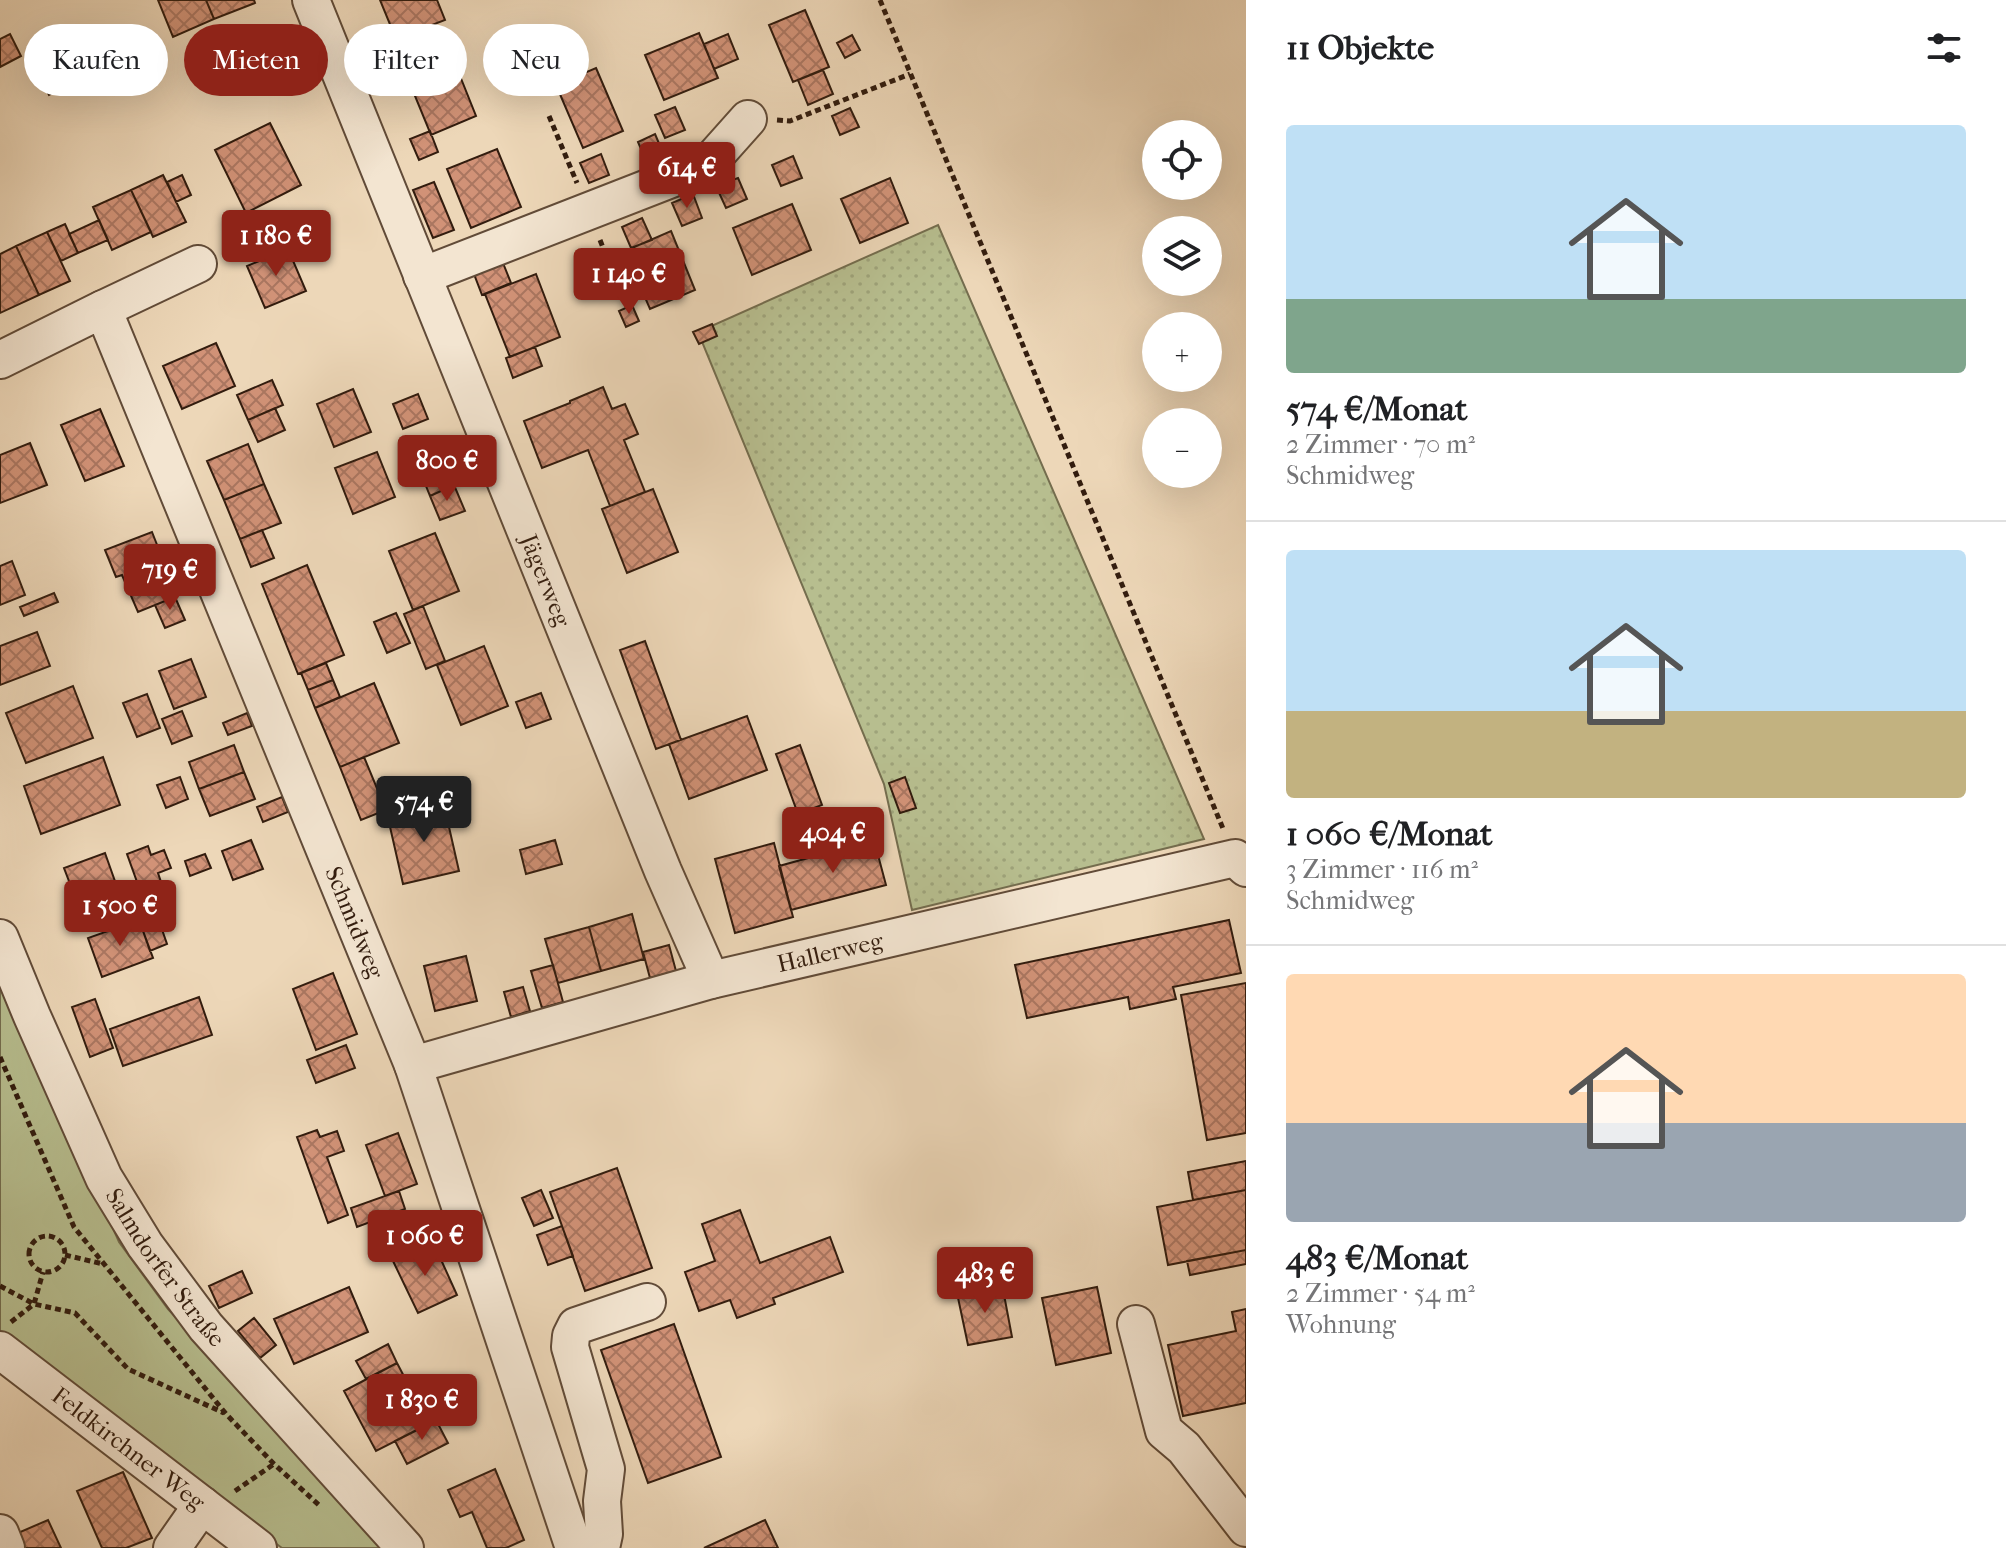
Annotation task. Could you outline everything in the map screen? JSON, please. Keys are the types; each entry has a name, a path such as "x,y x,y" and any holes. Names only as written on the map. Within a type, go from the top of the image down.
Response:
{"street":[{"name":"Jägerweg","path":"311,0 657,857 711,980"},
{"path":"422,276 707,165 748,119"},
{"path":"0,360 198,264"},
{"name":"Schmidweg","path":"103,309 413,1065 574,1548"},
{"name":"Hallerweg","path":"413,1065 711,980 1235,858 1246,868"},
{"name":"Salmdorfer Straße","path":"0,938 104,1178 145,1245 206,1327 405,1548"},
{"path":"601,1548 606,1469 570,1347 571,1336 576,1326 647,1302"},
{"path":"1136,1324 1164,1431 1184,1448 1246,1528"},
{"name":"Feldkirchner Weg","path":"0,1350 258,1548"},
{"path":"172,1548 204,1507"},
{"path":"0,1533 6,1548"}],"path":[{"path":"880,0 1210,798"},
{"path":"748,119 790,121 910,74"},
{"path":"49,1236 63,1246 65,1255 61,1265 53,1271 43,1272 34,1267 29,1251 40,1237 49,1236"},
{"path":"65,1255 104,1264"},
{"path":"0,1331 34,1304 43,1272"},
{"path":"0,1286 34,1304 75,1313 128,1369 226,1414"},
{"path":"204,1507 274,1464"}],"green space":[{"path":"938,225 1204,839 912,910 884,784 698,332"},
{"path":"0,972 119,1242 168,1309 389,1544 386,1548 282,1548 0,1336"}],"building":[{"path":"158,0 206,0 214,19 203,24 184,24 184,32 173,37"},
{"path":"206,0 254,0 255,3 214,19"},
{"path":"380,0 437,0 445,20 435,24 390,24"},
{"path":"805,10 829,67 793,82 769,25"},
{"path":"699,33 718,78 664,100 645,55"},
{"path":"10,34 21,56 0,67 0,39"},
{"path":"728,34 738,59 714,69 704,44"},
{"path":"852,35 860,50 845,58 837,43"},
{"path":"596,68 623,131 583,148 561,96 589,96 589,71"},
{"path":"823,70 833,94 808,105 798,80"},
{"path":"467,94 476,116 431,135 415,96 467,96"},
{"path":"675,107 685,130 665,138 655,115"},
{"path":"850,108 859,127 840,135 832,116"},
{"path":"270,123 301,185 246,213 215,150"},
{"path":"430,131 438,152 419,160 410,139"},
{"path":"655,134 663,153 646,161 638,142"},
{"path":"497,149 521,207 471,228 447,169"},
{"path":"601,154 609,175 589,183 580,163"},
{"path":"793,156 802,178 781,186 772,165"},
{"path":"163,175 186,222 153,237 131,190"},
{"path":"182,175 191,195 176,202 167,182"},
{"path":"738,178 747,199 726,208 716,186"},
{"path":"890,178 908,223 860,243 841,199"},
{"path":"434,182 454,230 433,238 413,190"},
{"path":"131,190 151,232 112,250 93,207"},
{"path":"693,194 702,218 682,226 672,203"},
{"path":"792,204 811,250 752,275 733,228"},
{"path":"304,215 314,238 260,260 250,238"},
{"path":"642,218 652,240 631,248 622,227"},
{"path":"99,220 108,240 78,253 69,234"},
{"path":"65,224 78,253 61,261 47,232"},
{"path":"671,231 695,290 650,309 625,251"},
{"path":"47,232 70,281 39,295 16,246"},
{"path":"16,246 39,295 0,313 0,254"},
{"path":"288,249 306,291 265,308 247,266"},
{"path":"503,263 511,283 482,295 474,274"},
{"path":"536,274 560,337 510,357 485,294"},
{"path":"632,305 639,321 626,327 619,311"},
{"path":"712,324 717,336 699,344 693,332"},
{"path":"216,343 235,386 182,409 163,366"},
{"path":"535,347 542,366 513,378 506,358"},
{"path":"272,380 283,405 248,420 237,395"},
{"path":"603,387 612,409 625,404 638,434 624,440 645,492 610,506 588,450 542,468 524,421"},
{"path":"353,389 371,432 334,447 317,404"},
{"path":"418,394 428,419 403,429 393,404"},
{"path":"275,408 285,430 258,442 248,420"},
{"path":"100,409 124,466 85,481 61,425"},
{"path":"30,443 47,485 0,503 0,455"},
{"path":"248,444 264,484 224,500 207,461"},
{"path":"377,452 395,497 353,514 335,468"},
{"path":"444,461 454,485 430,496 420,471"},
{"path":"264,484 281,523 240,539 224,500"},
{"path":"454,485 465,511 440,520 430,496"},
{"path":"653,489 678,552 627,573 602,509"},
{"path":"262,530 274,558 251,567 240,539"},
{"path":"152,532 163,560 156,562 165,585 169,583 175,597 138,612 122,575 116,577 105,550"},
{"path":"435,533 459,591 413,610 389,551"},
{"path":"12,561 25,595 0,605 0,566"},
{"path":"307,565 344,655 298,674 262,584"},
{"path":"54,593 58,602 24,616 20,607"},
{"path":"175,597 185,620 165,628 155,605"},
{"path":"423,606 445,661 426,669 404,614"},
{"path":"396,613 410,643 387,653 374,622"},
{"path":"37,632 50,666 0,685 0,646"},
{"path":"645,641 681,740 656,749 620,650"},
{"path":"484,646 508,706 461,725 437,665"},
{"path":"191,659 206,697 174,709 159,671"},
{"path":"326,663 333,680 308,690 301,673"},
{"path":"333,680 340,697 315,708 308,690"},
{"path":"374,683 399,743 340,767 315,708"},
{"path":"73,686 93,738 26,763 6,713"},
{"path":"541,693 551,719 526,728 516,702"},
{"path":"147,694 160,728 137,737 123,703"},
{"path":"182,711 192,736 172,744 162,719"},
{"path":"247,713 252,726 228,735 223,723"},
{"path":"747,716 767,770 689,799 669,744"},
{"path":"234,745 244,772 199,789 189,762"},
{"path":"800,745 822,805 798,814 776,754"},
{"path":"103,757 120,805 41,834 24,786"},
{"path":"364,757 386,810 361,820 340,767"},
{"path":"244,772 255,799 210,816 199,789"},
{"path":"180,777 188,799 166,808 157,785"},
{"path":"905,777 916,808 900,813 889,783"},
{"path":"282,797 288,812 263,822 257,807"},
{"path":"444,805 459,871 403,884 388,818"},
{"path":"251,840 263,869 233,880 222,851"},
{"path":"555,840 562,864 526,874 520,850"},
{"path":"874,840 886,885 791,910 779,866"},
{"path":"774,843 793,917 735,933 715,859"},
{"path":"148,846 151,855 164,850 171,868 158,873 162,885 141,893 127,854"},
{"path":"105,853 117,887 77,902 64,868"},
{"path":"205,854 211,868 190,876 185,861"},
{"path":"117,887 123,903 101,910 95,895"},
{"path":"632,914 644,959 601,971 589,927"},
{"path":"139,920 153,958 102,977 88,938"},
{"path":"1229,920 1241,973 1173,987 1176,999 1130,1009 1128,997 1027,1018 1015,965"},
{"path":"159,921 167,944 150,951 142,928"},
{"path":"589,927 601,971 558,983 545,939"},
{"path":"669,945 676,971 650,978 643,952"},
{"path":"466,956 477,1001 435,1011 424,966"},
{"path":"553,965 563,1002 542,1008 531,971"},
{"path":"333,973 357,1034 316,1050 293,989"},
{"path":"1246,983 1246,1133 1207,1140 1181,995"},
{"path":"523,987 530,1011 511,1017 504,992"},
{"path":"199,997 212,1035 123,1066 110,1029"},
{"path":"95,999 113,1048 90,1057 72,1007"},
{"path":"346,1045 355,1068 316,1083 307,1060"},
{"path":"317,1130 320,1137 337,1131 344,1151 327,1157 348,1215 328,1223 297,1137"},
{"path":"398,1133 417,1184 385,1196 366,1145"},
{"path":"1246,1161 1246,1190 1193,1200 1188,1172"},
{"path":"617,1168 652,1268 585,1291 550,1192"},
{"path":"541,1190 553,1218 534,1226 522,1198"},
{"path":"1246,1190 1246,1250 1168,1265 1157,1207"},
{"path":"399,1191 405,1209 357,1227 351,1208"},
{"path":"740,1210 760,1263 830,1237 843,1272 773,1298 775,1304 737,1318 730,1300 699,1311 685,1272 715,1261 702,1224"},
{"path":"562,1226 573,1256 548,1265 537,1235"},
{"path":"433,1242 457,1295 418,1313 393,1261"},
{"path":"1246,1250 1246,1264 1190,1275 1187,1261"},
{"path":"242,1271 252,1293 219,1308 209,1286"},
{"path":"1002,1284 1012,1337 968,1345 957,1293"},
{"path":"349,1287 368,1332 294,1364 274,1319"},
{"path":"1097,1287 1111,1353 1056,1365 1042,1298"},
{"path":"1246,1309 1246,1403 1183,1416 1168,1345 1236,1331 1232,1312"},
{"path":"254,1318 276,1345 260,1358 238,1331"},
{"path":"674,1324 721,1457 648,1483 601,1350"},
{"path":"388,1344 397,1363 366,1379 356,1361"},
{"path":"397,1363 429,1424 376,1451 344,1391"},
{"path":"436,1420 448,1443 407,1464 395,1441"},
{"path":"495,1469 524,1540 506,1548 487,1548 472,1512 460,1517 448,1490"},
{"path":"123,1472 152,1538 126,1548 102,1548 77,1491"},
{"path":"48,1520 61,1548 16,1548 11,1536"},
{"path":"765,1520 778,1548 704,1548"}]}
